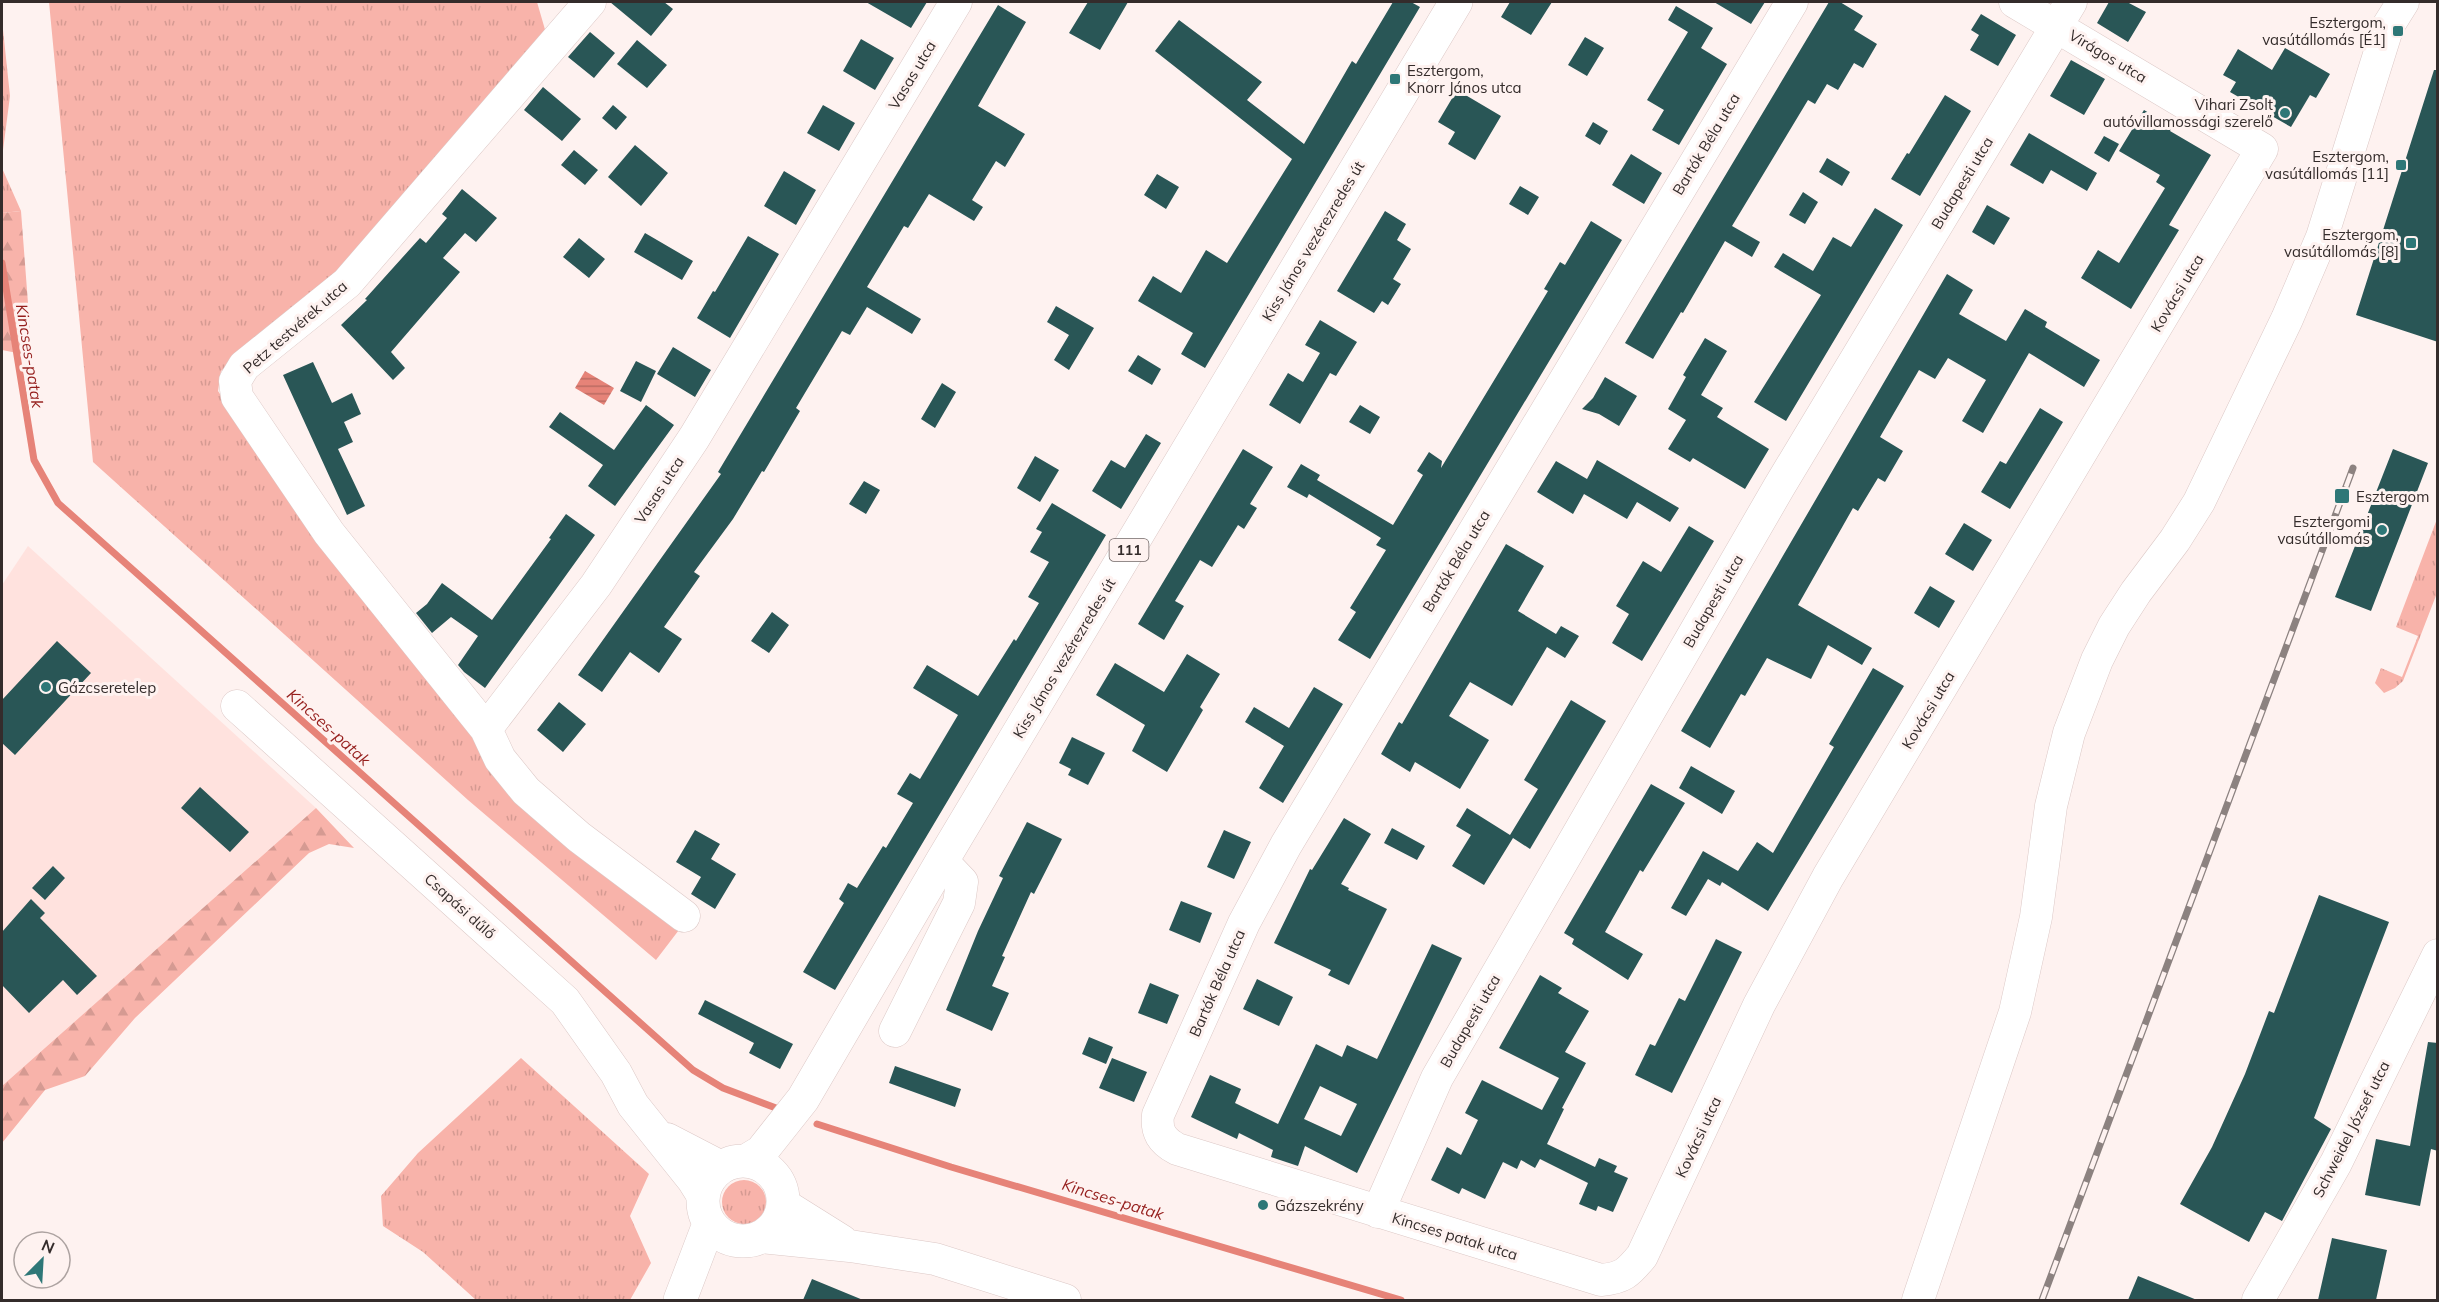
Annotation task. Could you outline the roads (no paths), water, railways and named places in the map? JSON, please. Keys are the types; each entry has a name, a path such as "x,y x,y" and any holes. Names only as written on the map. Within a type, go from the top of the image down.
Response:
{"main road":[{"name":"Kiss János vezérezredes út","path":"779,1191 784,1136 803,1100 942,861 1456,2"},
{"name":"Kiss János vezérezredes út","path":"734,1164 760,1152 784,1136"},
{"path":"734,1164 758,1164 779,1191"},
{"name":"111","path":"682,1298 706,1210 712,1175 734,1164"},
{"name":"111","path":"682,1298 751,1239 776,1224 779,1191"},
{"path":"706,1210 718,1233 729,1239 751,1239"}],"street":[{"name":"Petz testvérek utca","path":"486,729 329,533 237,397 235,381 244,366 347,283 590,2"},
{"name":"Vasas utca","path":"486,729 596,585 694,438 956,2"},
{"name":"Bartók Béla utca","path":"1161,1136 1157,1123 1161,1107 1244,923 1286,845 1792,2"},
{"name":"Virágos utca","path":"2015,2 2064,14 2262,149"},
{"path":"1918,1300 2018,1004 2036,917 2050,806 2072,724 2097,660 2114,626 2199,502 2287,319 2322,237 2388,26 2403,2"},
{"name":"Budapesti utca","path":"1378,1212 1437,1078 1779,487 2064,14"},
{"name":"Kovácsi utca","path":"1616,1279 1629,1272 1642,1256 1759,1005 1828,877 2262,149"},
{"name":"Csapási dűlő","path":"237,706 565,1001 616,1073 633,1105 693,1179 706,1210"},
{"path":"486,729 500,759 526,791 579,837 684,916"},
{"path":"895,1031 959,903 962,882 942,861"},
{"name":"Schweidel József utca","path":"2258,1300 2336,1163 2438,955"},
{"name":"Csapási dűlő","path":"652,1131 734,1164"},
{"name":"Kincses patak utca","path":"1161,1136 1164,1142 1177,1149 1582,1276 1600,1280 1616,1279"},
{"path":"779,1191 850,1246"},
{"path":"751,1239 850,1246 935,1259 1065,1300"}],"waterway":[{"name":"Kincses-patak","path":"2,263 34,460 58,503 693,1070 723,1088 784,1111"},
{"name":"Kincses-patak","path":"817,1124 951,1167 1401,1300"}],"railway":[{"path":"2042,1300 2353,468"}],"place":[{"name":"Esztergom, vasútállomás [É1]","path":"2398,31"},
{"name":"Esztergom, Knorr János utca","path":"1395,79"},
{"name":"Vihari Zsolt autóvillamossági szerelő","path":"2285,113"},
{"name":"Esztergom, vasútállomás [11]","path":"2401,165"},
{"name":"Esztergom, vasútállomás [8]","path":"2411,243"},
{"name":"Esztergom","path":"2342,496"},
{"name":"Esztergomi vasútállomás","path":"2382,530"},
{"name":"Gázcseretelep","path":"46,687"},
{"name":"Gázszekrény","path":"1263,1205"}]}
